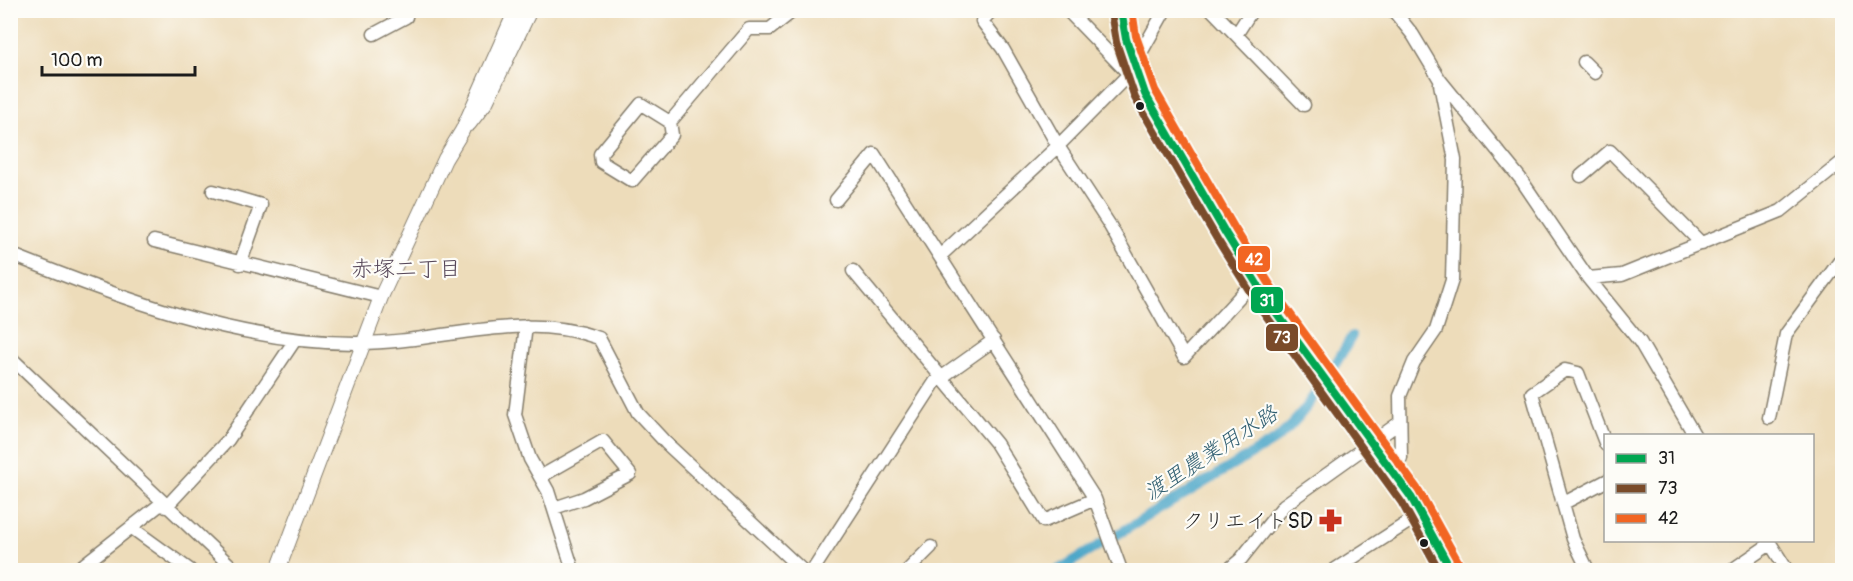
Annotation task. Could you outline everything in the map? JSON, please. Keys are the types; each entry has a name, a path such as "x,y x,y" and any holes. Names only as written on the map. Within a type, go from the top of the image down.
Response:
{"street":[{"path":"374,34 406,17 407,10"},
{"path":"278,570 381,297 440,170 462,131 516,10"},
{"path":"462,131 486,102 530,10"},
{"path":"670,122 641,104 600,154 601,162 632,182 672,135 670,122 749,29 770,29 794,10"},
{"path":"992,10 982,21 1003,48 1058,146 1109,224 1184,357 1255,280"},
{"path":"1067,10 1131,71 1255,280 1323,379 1395,474 1421,514 1451,570"},
{"path":"1121,10 1131,71"},
{"path":"941,255 1058,146 1131,71 1165,10"},
{"path":"1212,10 1304,105"},
{"path":"1236,35 1252,10"},
{"path":"1393,10 1413,35 1440,80 1520,178 1588,278 1640,342 1694,434"},
{"path":"1584,62 1595,73"},
{"path":"1395,474 1401,458 1398,406 1404,382 1414,362 1436,330 1452,280 1455,160 1440,80"},
{"path":"1581,176 1610,151 1702,244"},
{"path":"836,200 874,154 941,255 1095,499 1121,570"},
{"path":"1588,278 1622,275 1781,211 1842,162"},
{"path":"213,191 261,205 240,264"},
{"path":"154,241 381,297"},
{"path":"10,254 91,287 135,301 211,322 295,340 363,343 511,325 579,331 599,338 638,413 666,443 802,570"},
{"path":"1769,418 1786,334 1842,258"},
{"path":"853,271 996,443 1044,520 1095,499"},
{"path":"526,326 515,415 554,508 573,570"},
{"path":"77,570 164,505 228,440 295,340"},
{"path":"813,570 935,382 994,340"},
{"path":"10,357 235,570"},
{"path":"1588,570 1573,539 1532,393 1565,370 1578,373 1604,442"},
{"path":"1228,570 1241,559 1284,505 1399,423"},
{"path":"540,477 603,441 630,474 584,498 554,508"},
{"path":"1564,503 1604,482"},
{"path":"1334,570 1421,514"},
{"path":"132,528 190,570"},
{"path":"1732,570 1769,542 1787,570"},
{"path":"908,570 931,547"}],"waterway":[{"name":"渡里農業用水路","path":"1058,570 1277,439 1300,416 1352,336"}],"transit line":[{"name":"31","path":"1121,10 1126,39 1145,94 1226,234 1267,300 1411,497 1451,570"},
{"name":"42","path":"1132,10 1136,36 1155,90 1235,229 1276,294 1419,491 1460,565"},
{"name":"73","path":"1111,12 1116,42 1135,98 1217,239 1259,306 1402,503 1439,570"}],"place":[{"name":"クリエイトSD","path":"1331,521"}],"district":[{"name":"赤塚二丁目","path":"406,269"}]}
